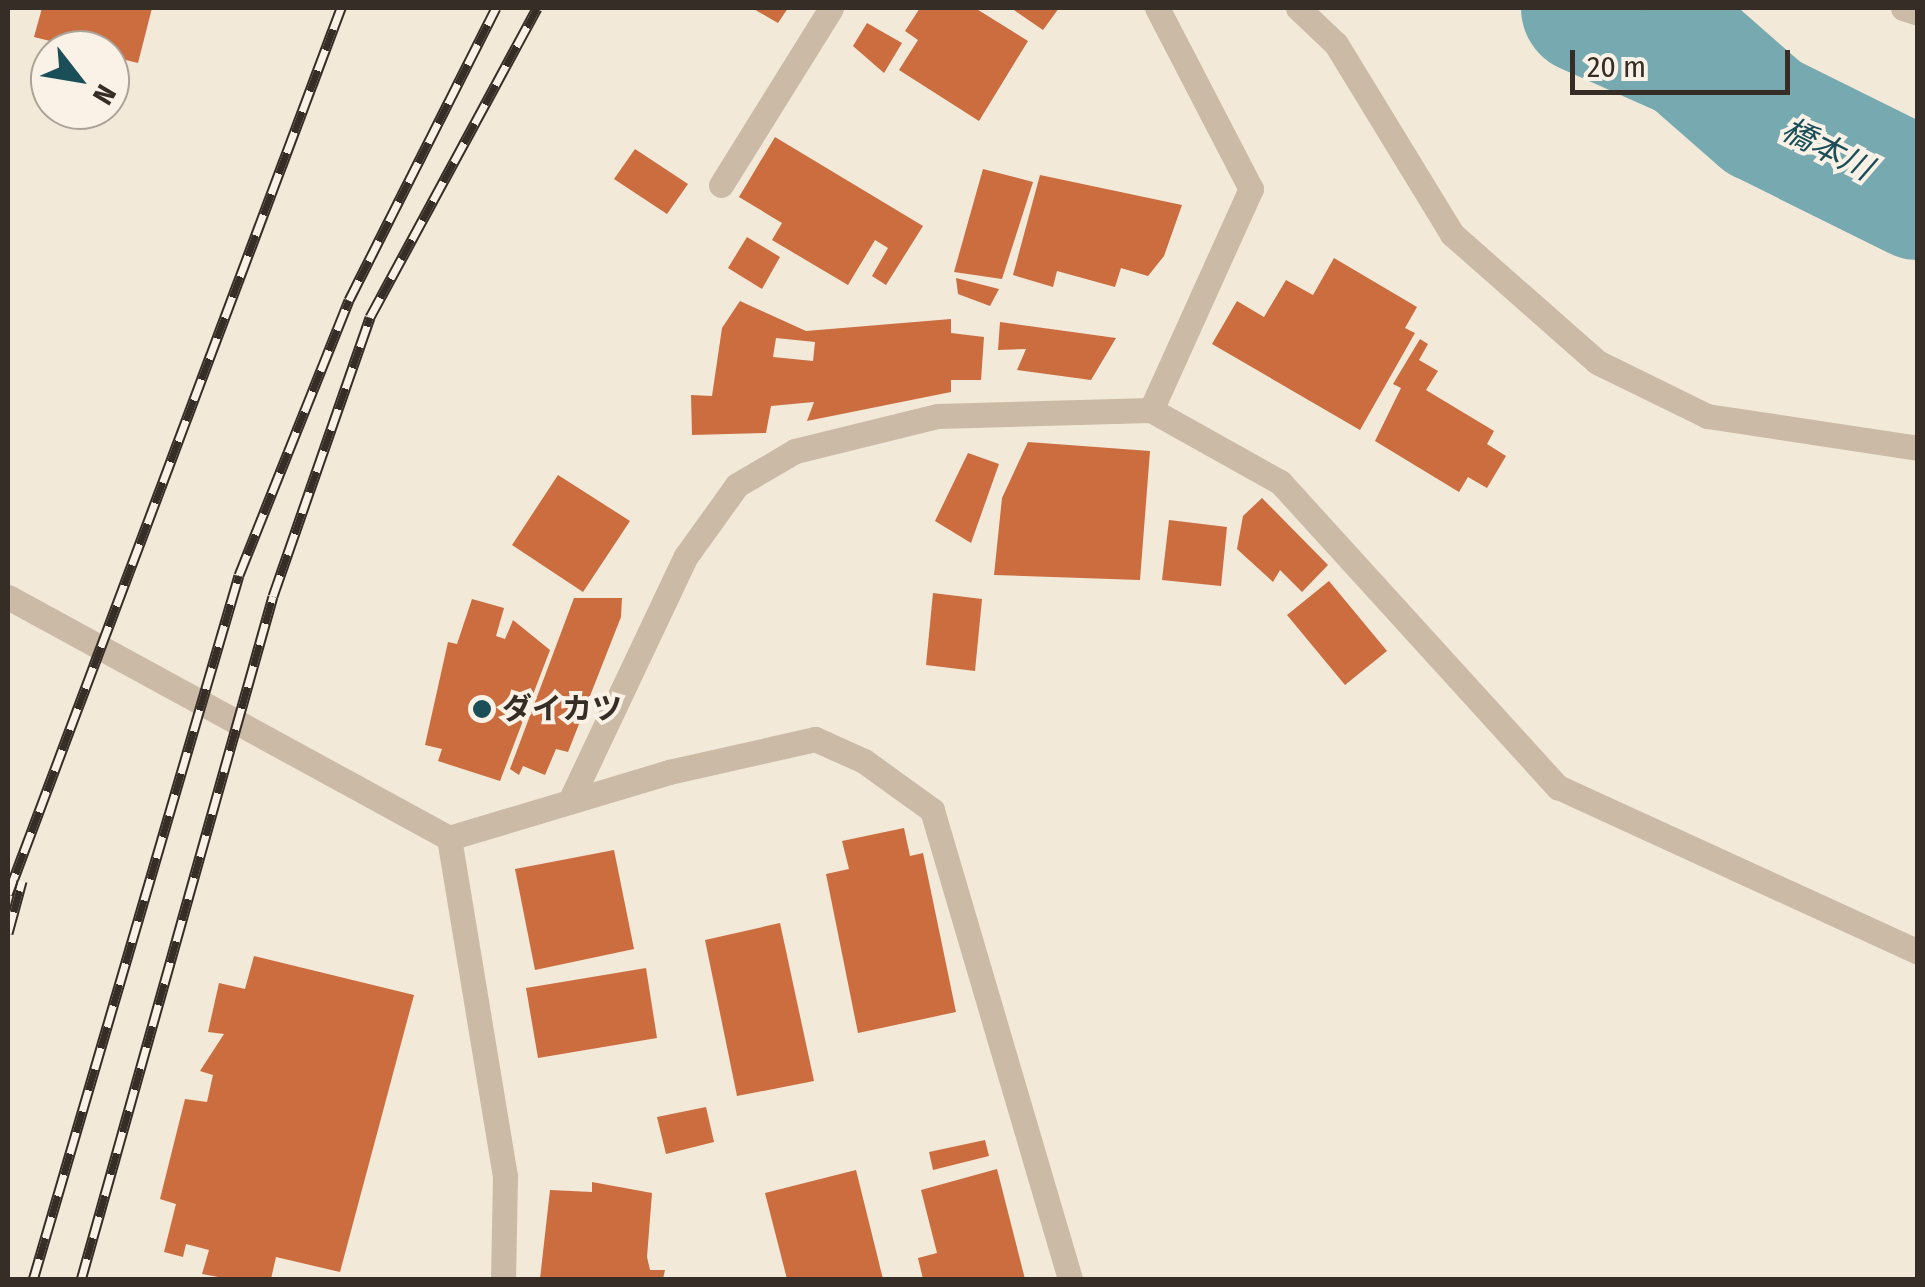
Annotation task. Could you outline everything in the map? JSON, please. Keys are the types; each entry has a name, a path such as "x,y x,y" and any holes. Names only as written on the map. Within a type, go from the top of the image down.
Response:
{"street":[{"path":"721,185 831,8"},
{"path":"1151,410 1251,189 1157,8"},
{"path":"1298,8 1336,44 1452,234 1597,362 1707,416 1918,448"},
{"path":"1903,8 1918,13"},
{"path":"570,801 686,556 737,486 795,452 938,416 1151,410 1280,482 1558,787 1918,952"},
{"path":"8,597 449,838 570,801 816,739 864,761 932,810 1070,1280"},
{"path":"449,838 504,1176 504,1280"}],"building":[{"path":"42,8 152,8 138,63 130,61 130,30 36,30"},
{"path":"752,8 788,8 778,23"},
{"path":"920,8 975,8 1028,41 979,121 899,70 918,40 905,31"},
{"path":"1011,8 1059,8 1043,30"},
{"path":"867,23 902,43 884,73 853,46"},
{"path":"775,137 923,226 886,285 872,276 888,248 875,240 848,285 772,240 782,223 739,197"},
{"path":"635,149 688,184 667,214 614,179"},
{"path":"983,169 1033,182 1002,279 954,272"},
{"path":"1040,175 1182,205 1164,256 1148,276 1121,268 1115,287 1057,271 1053,287 1013,275"},
{"path":"747,237 780,257 762,289 728,268"},
{"path":"1334,258 1417,307 1405,328 1415,333 1360,430 1212,344 1237,301 1264,317 1286,280 1313,295"},
{"path":"956,278 999,289 990,306 958,294"},
{"path":"740,301 806,331 951,319 951,333 984,337 981,380 951,380 951,392 807,421 814,402 771,406 766,433 692,435 691,395 712,396 722,328","holes":["776,338 815,342 813,361 773,357"]},
{"path":"1000,322 1116,338 1091,380 1017,370 1026,349 998,350"},
{"path":"1420,339 1428,344 1419,360 1438,371 1426,390 1494,431 1487,444 1506,456 1487,488 1468,477 1459,492 1375,441 1401,388 1393,384"},
{"path":"1028,442 1150,451 1140,580 994,575 1002,498"},
{"path":"968,453 999,464 971,543 935,521"},
{"path":"558,475 630,521 583,592 512,545"},
{"path":"1262,498 1328,565 1302,592 1280,570 1273,582 1237,549 1243,516"},
{"path":"1169,520 1227,527 1221,586 1162,580"},
{"path":"1329,581 1387,651 1345,685 1287,615"},
{"path":"933,593 982,599 975,671 926,665"},
{"path":"574,598 622,598 621,617 568,752 556,749 545,775 523,766 519,775 510,769"},
{"path":"472,599 504,608 496,636 505,639 513,620 550,650 500,781 438,761 442,749 425,745 448,642 457,644"},
{"path":"904,828 910,856 923,853 956,1012 858,1033 826,874 849,869 842,841"},
{"path":"614,850 634,949 535,970 515,869"},
{"path":"780,923 814,1081 737,1096 705,940"},
{"path":"254,956 414,995 340,1272 276,1257 271,1279 229,1279 202,1274 209,1250 186,1244 183,1257 164,1252 176,1204 160,1199 185,1099 207,1102 213,1075 200,1071 224,1034 208,1032 219,983 245,989"},
{"path":"646,968 657,1038 538,1058 526,988"},
{"path":"706,1107 714,1142 666,1154 657,1117"},
{"path":"985,1140 989,1156 933,1170 929,1152"},
{"path":"997,1169 1025,1279 923,1279 918,1258 937,1253 921,1190"},
{"path":"856,1170 883,1279 787,1279 765,1193"},
{"path":"592,1182 652,1193 647,1257 650,1270 665,1270 663,1279 540,1279 550,1190 592,1192"}],"waterway":[{"name":"橋本川","path":"1587,8 1691,54 1763,117 1918,194"}],"railway":[{"path":"8,894 341,8"},
{"path":"33,1280 239,575 349,300 496,8"},
{"path":"81,1280 273,596 370,317 537,8"},
{"path":"8,933 22,881"}],"place":[{"name":"ダイカツ","path":"482,709"}]}
